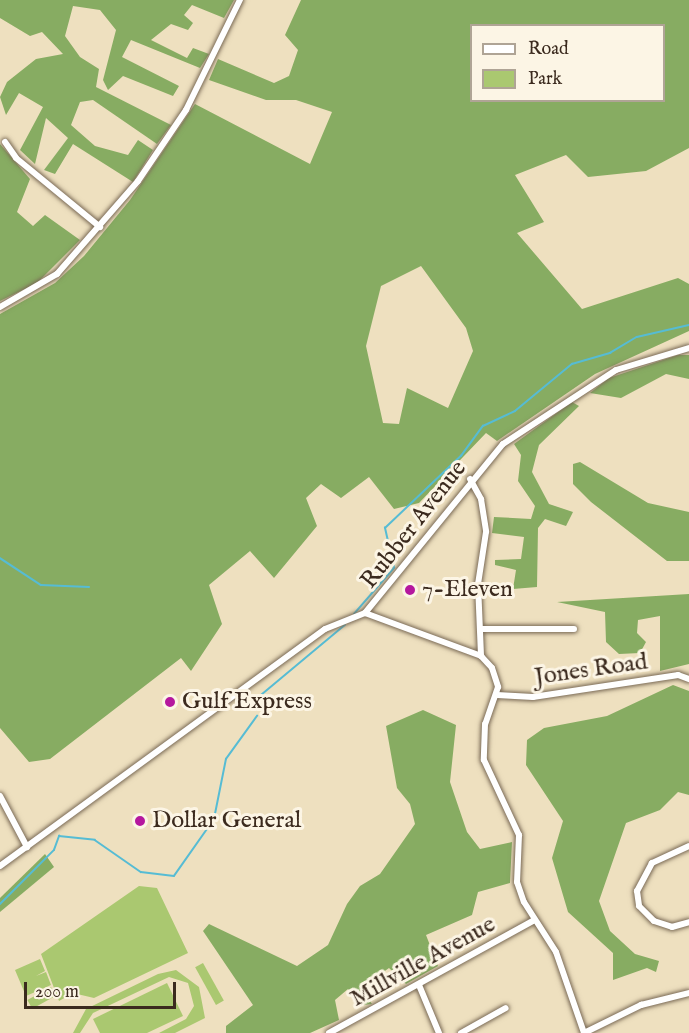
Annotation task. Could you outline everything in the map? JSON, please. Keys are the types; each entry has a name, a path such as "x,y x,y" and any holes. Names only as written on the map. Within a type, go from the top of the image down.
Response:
{"street":[{"path":"0,307 57,274 100,227 182,118 240,0"},
{"path":"5,142 16,158 100,227"},
{"name":"Rubber Avenue","path":"0,866 347,618 363,613 470,479 503,444 577,393 616,370 689,348"},
{"path":"470,479 481,498 486,532 478,584 481,656"},
{"path":"363,613 481,656 495,674 497,695 484,724 484,760 519,835 517,882 533,921 556,952 584,1033 641,1005 689,993"},
{"path":"480,629 574,629"},
{"path":"678,675 689,673"},
{"name":"Jones Road","path":"497,695 533,697 678,675 689,679"},
{"path":"0,796 27,847"},
{"path":"689,846 652,863 637,891 639,906 654,921 672,927 689,922"},
{"name":"Millville Avenue","path":"329,1033 533,921"},
{"path":"418,985 439,1033"},
{"path":"461,1033 506,1008"}],"green space":[{"path":"0,0 234,0 224,18 192,5 184,15 193,23 188,30 171,24 151,40 187,58 193,48 209,54 200,68 131,40 122,57 179,86 173,96 123,76 108,90 103,80 116,30 100,10 73,6 65,36 80,57 99,69 96,87 171,125 157,144 93,100 80,102 71,125 95,146 128,155 138,140 153,150 133,182 73,144 55,174 44,170 68,138 46,118 35,164 20,150 43,107 19,93 6,115 0,97 7,82 36,59 63,54 42,32 30,36 0,18"},
{"path":"301,0 689,0 689,148 646,171 588,177 566,155 515,175 544,222 517,233 582,309 678,278 689,284 689,331 595,374 497,441 486,433 419,503 394,509 369,477 341,498 321,484 306,498 317,526 274,578 250,551 209,585 222,624 191,671 181,658 50,759 29,762 0,728 0,314 55,283 84,256 130,200 195,104 310,164 332,112 296,100 266,100 209,80 218,59 274,83 289,76 298,50 285,35","holes":["421,266 466,328 473,351 448,408 407,388 399,424 383,423 366,346 381,286"]},
{"path":"0,144 30,179 17,212 33,226 45,215 80,240 37,283 0,301"},
{"path":"678,355 689,355 689,379 666,374 621,398 590,393 609,378"},
{"path":"572,402 579,406 539,445 532,472 549,504 573,512 566,526 545,519 538,528 537,587 513,589 516,570 495,565 495,560 521,559 524,537 492,533 494,517 531,519 535,506 518,481 521,455 514,444"},
{"path":"580,462 648,503 689,512 689,561 667,561 591,502 573,484 573,464"},
{"path":"689,594 689,664 660,671 660,616 638,620 637,633 646,642 640,653 619,654 606,642 605,612 557,602"},
{"path":"673,685 689,691 689,795 678,792 660,810 626,823 599,901 610,931 635,954 659,961 656,972 647,968 613,980 613,953 568,912 552,858 563,821 526,765 527,740 544,728 607,716"},
{"path":"423,710 456,725 450,782 467,832 480,849 512,842 510,883 478,892 472,915 426,935 438,966 406,984 389,968 361,988 372,1004 363,1005 348,989 335,1000 339,1020 310,1033 226,1033 226,1026 253,1005 203,931 209,924 297,966 328,945 347,904 360,886 380,874 415,824 410,804 397,788 386,726"},
{"path":"45,854 54,867 0,912 0,898"},
{"path":"139,886 157,888 188,953 94,998 73,993 59,1001 41,954"},
{"path":"40,959 45,971 36,976 46,972 51,985 26,996 15,970"},
{"path":"203,963 224,1001 216,1005 195,967"},
{"path":"176,970 199,987 205,1018 175,1033 159,1033 186,1019 194,1006 188,983 169,977 93,1013 80,1033 73,1033 86,1009 158,974"},
{"path":"167,983 183,1016 147,1033 100,1033 93,1019"},
{"path":"51,987 56,996 32,1009 27,1000"}],"waterway":[{"path":"354,614 394,568 385,528 461,456 483,426 515,411 572,364 610,353 637,337 689,325"},
{"path":"0,558 41,585 89,587"},
{"path":"261,695 345,625"},
{"path":"0,904 54,850 59,836 95,840 141,872 174,876 214,819 226,759 257,716"}],"place":[{"name":"7-Eleven","path":"410,590"},
{"name":"Gulf Express","path":"170,702"},
{"name":"Dollar General","path":"140,821"}]}
